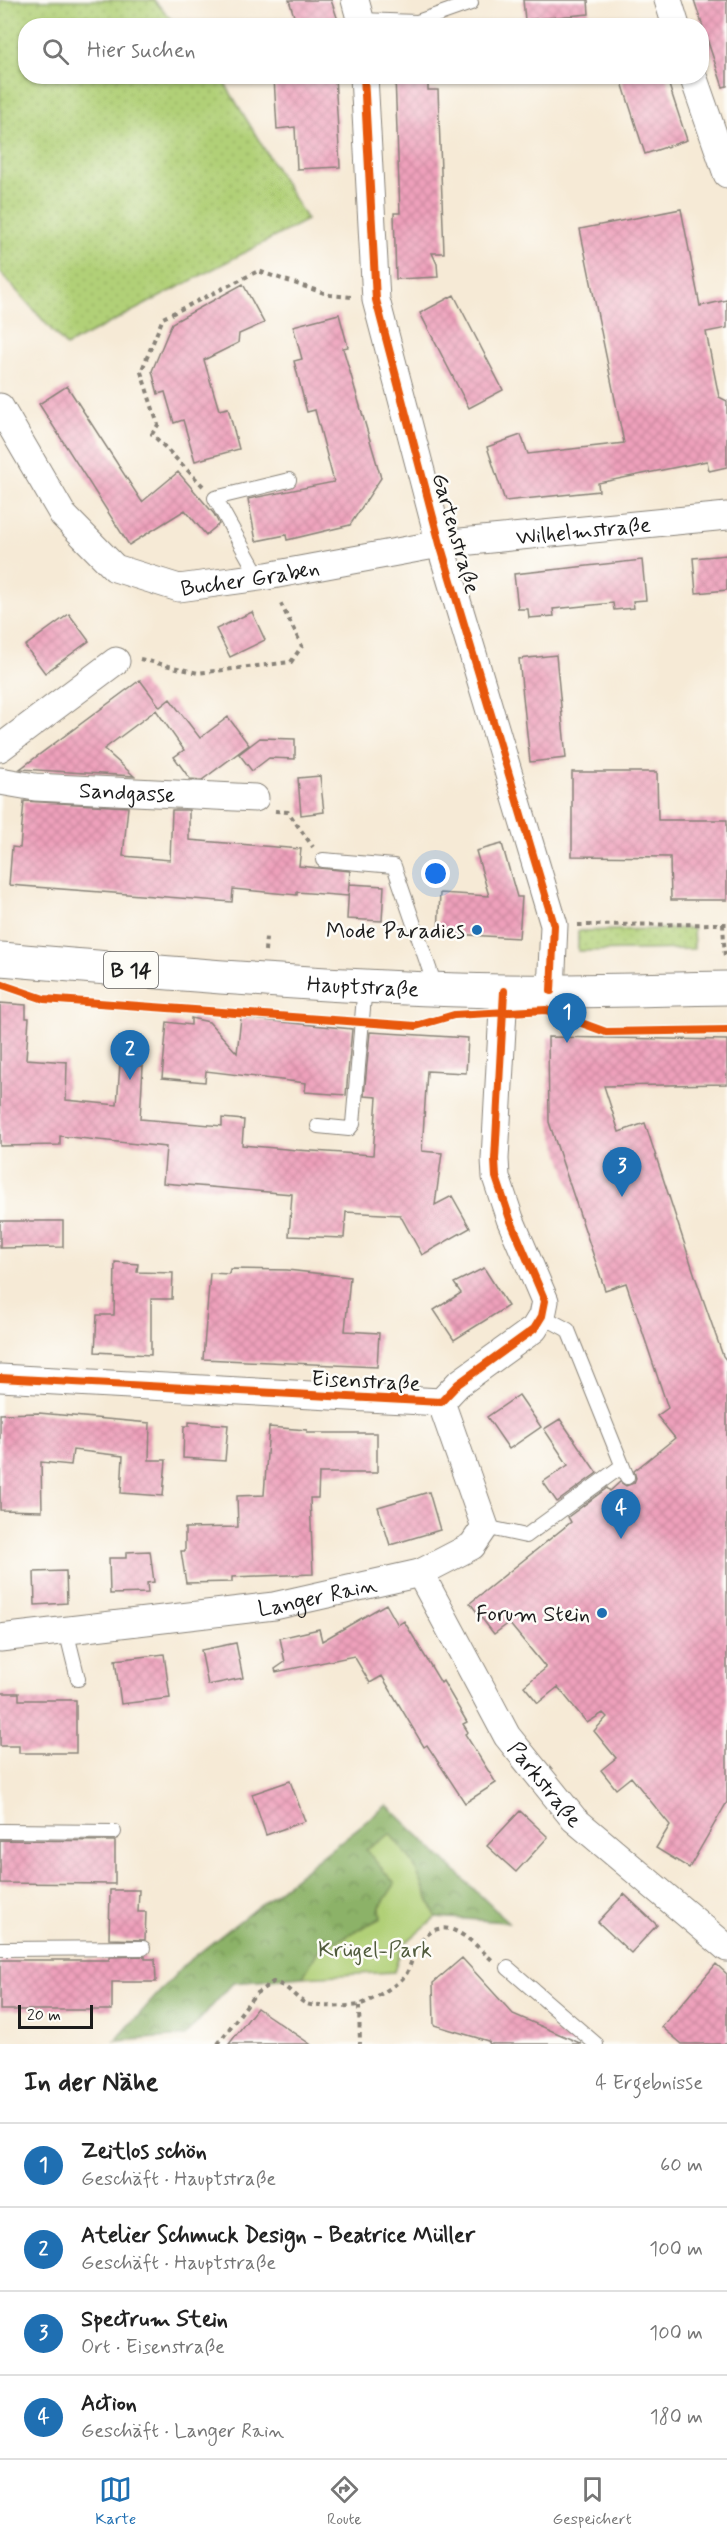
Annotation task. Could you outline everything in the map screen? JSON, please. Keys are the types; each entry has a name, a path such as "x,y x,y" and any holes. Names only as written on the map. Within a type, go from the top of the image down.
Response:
{"main road":[{"name":"Hauptstraße","path":"0,959 262,981 365,986 504,991 726,988"}],"street":[{"path":"668,0 674,18"},
{"name":"Gartenstraße","path":"364,84 375,300 440,544 554,926 551,991"},
{"path":"696,84 727,174"},
{"name":"Bucher Graben","path":"0,407 63,515 115,568 179,588 263,577 440,544"},
{"name":"Wilhelmstraße","path":"440,544 727,516"},
{"path":"0,748 116,662"},
{"name":"Sandgasse","path":"0,781 35,787 255,798"},
{"path":"504,991 496,1177 510,1220 545,1301 542,1316"},
{"name":"Eisenstraße","path":"0,1378 441,1402 458,1384 534,1329 542,1316"},
{"path":"441,1402 485,1527"},
{"name":"Langer Rain","path":"0,1638 274,1606 420,1573 472,1546 485,1527"},
{"name":"Parkstraße","path":"420,1573 507,1736 567,1810 583,1827 727,1948"}],"lane":[{"path":"428,18 471,3 470,0"},
{"path":"359,15 384,18"},
{"path":"263,577 215,498 289,480"},
{"path":"323,860 394,866 431,974 432,988"},
{"path":"318,1126 349,1129 353,1124 365,986"},
{"path":"485,1527 526,1536 624,1471 568,1330 542,1316"},
{"path":"66,1630 78,1679"},
{"path":"0,1831 114,1832"},
{"path":"0,1949 143,1948"},
{"path":"508,1968 596,2044"}],"path":[{"path":"215,498 152,434 158,425 141,372 163,318 258,271 330,294 375,300"},
{"path":"116,662 145,658 198,673 291,662 302,646 263,577"},
{"path":"255,798 270,811 288,812 323,860"},
{"path":"554,926 725,924 726,988"},
{"path":"218,2044 255,1994 273,1982 284,1985 307,2004 359,2005 393,1986 405,1976 416,1948 426,1934 437,1928 452,1929 465,1936 499,1966 508,1968"},
{"path":"359,2005 360,2044"}],"green space":[{"path":"0,0 154,0 170,18 18,18 18,84 225,84 307,220 66,346 0,272"},
{"path":"693,928 694,949 578,951 578,931"},
{"path":"387,1805 508,1922 436,1917 412,1861 380,1907 381,1918 318,1951 303,1977 233,1983 185,2036 115,2041 185,1964"},
{"name":"Krügel-Park","path":"390,1834 412,1861 436,1917 402,1946 394,1972 303,1977 318,1951 381,1918 380,1907 395,1884 366,1850"}],"building":[{"path":"289,0 331,0 337,18 295,18"},
{"path":"523,0 588,0 589,14 525,18"},
{"path":"694,0 727,0 727,86 723,87 709,45 709,18 700,18"},
{"path":"274,84 335,84 340,167 297,169 295,127 277,129"},
{"path":"395,84 428,84 428,90 438,90 444,253 432,253 437,264 438,277 396,279 394,213 400,213"},
{"path":"623,84 669,84 687,140 645,154"},
{"path":"681,209 700,306 727,300 727,328 706,332 719,397 727,401 727,467 709,471 707,461 598,483 599,491 505,501 487,447 521,435 528,454 624,443 580,229"},
{"path":"243,284 264,323 239,334 238,343 204,360 219,410 228,408 239,449 195,461 183,420 174,423 165,392 158,394 152,371 172,323"},
{"path":"454,295 503,390 469,408 420,313"},
{"path":"339,314 348,347 343,348 381,478 350,525 287,540 286,535 256,541 248,499 334,482 315,410 307,412 294,361 302,359 293,326"},
{"path":"67,386 142,502 178,472 214,514 219,524 206,535 185,510 129,545 39,404"},
{"path":"727,555 727,590 696,593 693,558"},
{"path":"642,560 646,600 633,601 634,608 614,610 613,603 553,609 554,616 529,618 528,609 518,609 514,574"},
{"path":"252,612 265,640 230,657 216,629"},
{"path":"69,614 89,641 45,673 25,646"},
{"path":"556,655 566,758 530,762 519,659"},
{"path":"140,680 160,707 170,699 200,738 228,717 249,745 202,780 190,779 174,757 184,750 156,710 104,749 134,776 20,769"},
{"path":"260,738 295,739 295,759 269,758 252,771 239,754"},
{"path":"572,772 657,772 658,820 727,820 727,900 671,900 670,857 572,856"},
{"path":"320,776 324,812 301,815 298,778"},
{"path":"24,801 128,807 123,856 170,860 172,810 189,810 189,840 301,849 299,866 350,871 348,896 297,892 297,895 233,889 232,902 9,885 12,847 20,848"},
{"path":"502,844 517,897 522,897 519,938 438,933 440,893 489,896 476,851"},
{"path":"349,884 384,886 382,921 347,919"},
{"path":"0,1003 26,1005 26,1018 29,1018 26,1059 67,1062 66,1100 117,1105 120,1064 143,1066 140,1119 222,1126 222,1118 244,1120 242,1145 297,1150 373,1155 377,1097 364,1096 370,1032 468,1038 466,1073 427,1071 422,1151 442,1153 435,1205 452,1196 470,1228 422,1255 400,1215 346,1212 344,1238 289,1236 292,1194 163,1183 166,1147 60,1136 60,1145 0,1146"},
{"path":"191,1018 209,1022 237,1053 241,1018 352,1029 346,1095 305,1092 306,1083 206,1071 205,1082 162,1078 167,1022 191,1025"},
{"name":"Forum Stein","path":"548,1037 727,1040 727,1084 604,1086 619,1132 645,1123 696,1279 723,1356 727,1361 727,1802 689,1868 656,1848 670,1825 631,1777 616,1789 601,1770 616,1758 594,1731 607,1717 603,1713 587,1723 558,1687 538,1703 524,1686 546,1668 509,1623 494,1634 470,1603 571,1522 568,1517 607,1488 610,1491 620,1482 626,1486 634,1483 636,1478 634,1471 675,1438 657,1416 668,1408 626,1283 605,1290 549,1122"},
{"path":"0,1221 63,1221 63,1247 0,1248"},
{"path":"115,1262 138,1264 137,1272 173,1273 172,1299 151,1299 151,1355 95,1352 97,1315 114,1315"},
{"path":"484,1268 508,1306 454,1340 434,1310 461,1293 454,1283"},
{"path":"230,1269 287,1270 350,1277 345,1331 379,1333 377,1367 203,1359 210,1273 229,1274"},
{"path":"519,1395 541,1427 509,1449 487,1417"},
{"path":"39,1413 150,1423 149,1460 166,1460 163,1496 121,1493 123,1456 73,1450 71,1465 41,1462 42,1511 0,1510 0,1414"},
{"path":"560,1419 597,1473 557,1502 543,1482 568,1465 544,1429"},
{"path":"189,1422 228,1425 225,1461 183,1458 184,1426 189,1426"},
{"path":"269,1427 307,1430 307,1433 377,1433 377,1473 319,1473 318,1498 310,1498 313,1574 232,1577 232,1582 186,1583 181,1551 185,1551 185,1528 238,1527 237,1496 264,1495"},
{"path":"429,1492 440,1530 390,1545 378,1507"},
{"path":"150,1551 154,1582 147,1583 148,1593 110,1594 109,1558 126,1558 126,1552"},
{"path":"66,1571 67,1603 35,1605 34,1572"},
{"path":"386,1604 398,1625 404,1621 441,1683 443,1681 467,1722 463,1724 468,1732 465,1734 496,1783 465,1803 427,1745 424,1747 382,1676 370,1683 354,1656 276,1672 275,1669 285,1662 280,1638 319,1629 322,1641"},
{"path":"236,1643 243,1678 208,1685 201,1650"},
{"path":"164,1654 170,1698 121,1704 115,1660"},
{"path":"0,1693 19,1693 19,1700 76,1700 76,1753 19,1753 19,1746 0,1746"},
{"path":"290,1781 305,1821 266,1835 252,1794"},
{"path":"520,1811 548,1837 516,1872 487,1846"},
{"path":"0,1840 115,1841 115,1884 0,1883"},
{"path":"110,1890 139,1890 138,1912 146,1912 145,1940 109,1939"},
{"path":"624,1894 657,1925 631,1953 598,1922"},
{"path":"145,1956 145,1959 155,1959 156,1982 112,1982 112,2010 0,2010 0,1960 109,1960 109,1957"},
{"path":"462,1958 513,2014 582,2044 490,2044 488,2041 434,2025 433,1983"},
{"path":"716,1964 727,1974 727,2044 682,2044 662,2027"},
{"path":"257,2008 310,2044 229,2044"}],"cycle path":[{"path":"364,84 376,300 440,544 554,925 551,991"},
{"path":"0,984 44,999 416,1026 454,1015 546,1010 606,1032 727,1030"},
{"path":"0,1378 441,1402 458,1384 534,1329 542,1316 545,1301 510,1219 496,1177 504,991"}],"place":[{"name":"Mode Paradies","path":"477,930"},
{"name":"Zeitlos schön","path":"567,1043"},
{"name":"Atelier Schmuck Design - Beatrice Müller","path":"130,1080"},
{"name":"Spectrum Stein","path":"622,1197"},
{"name":"Action","path":"621,1539"},
{"name":"Forum Stein","path":"602,1613"}]}
